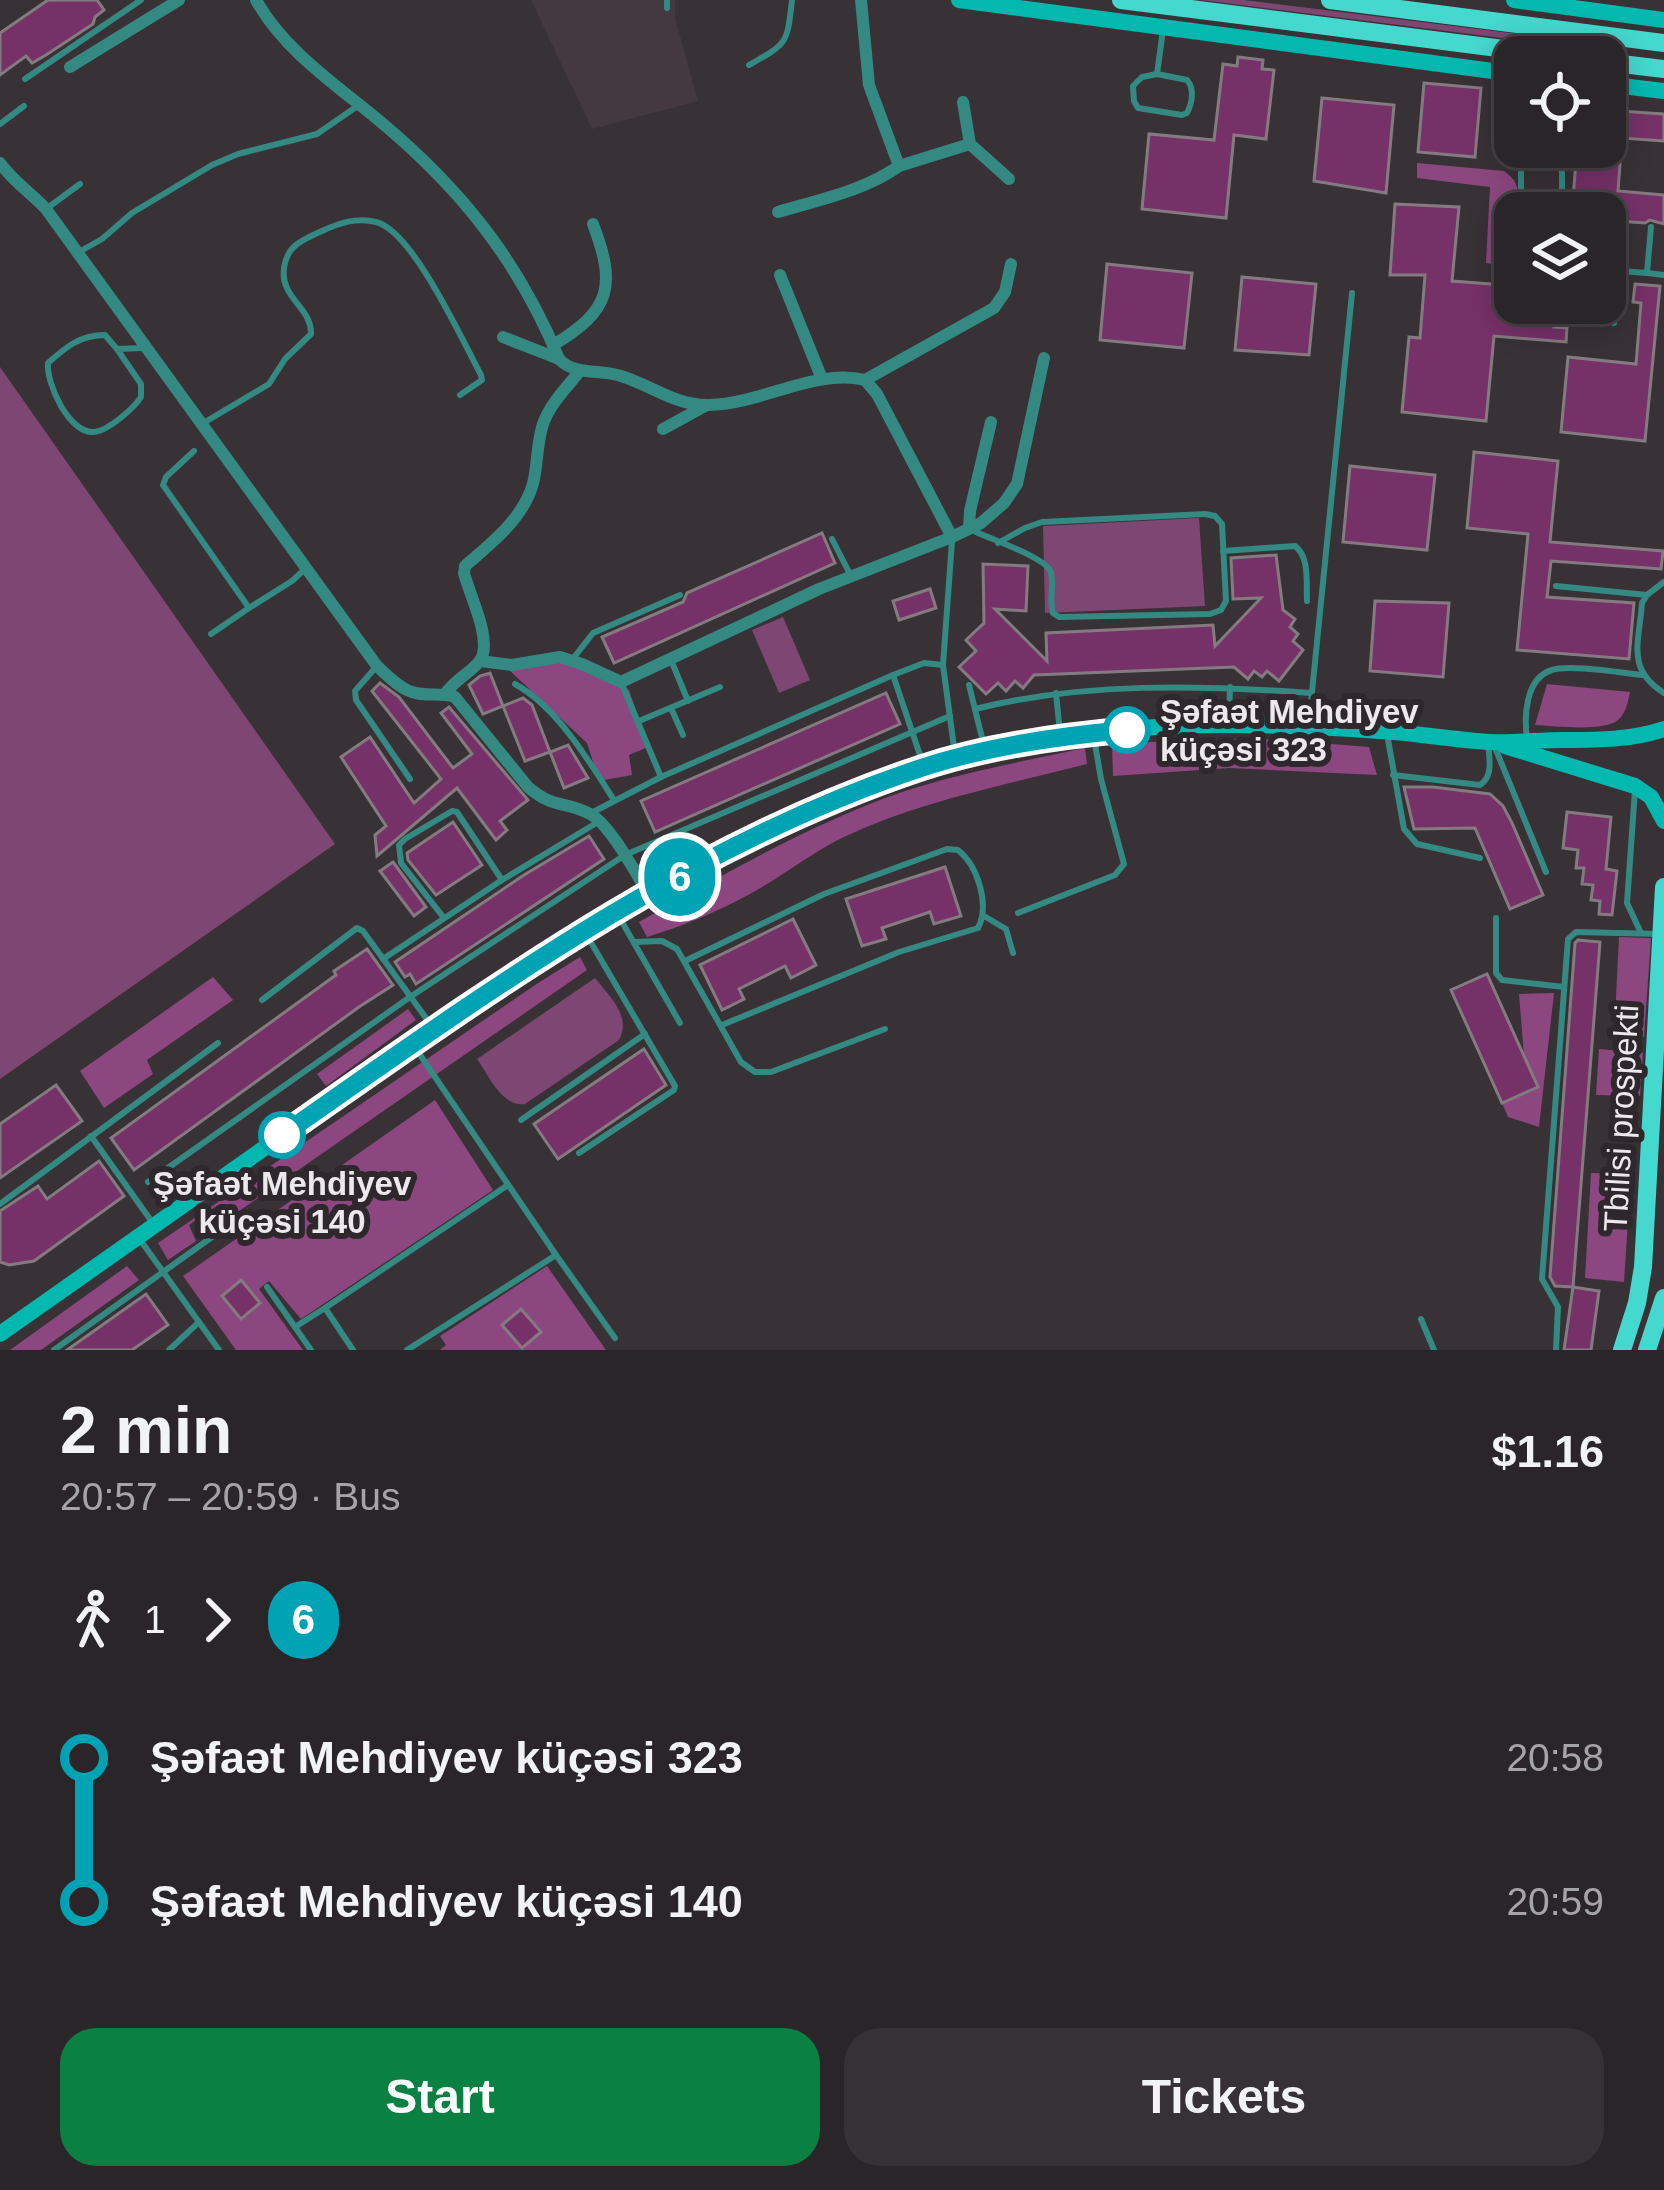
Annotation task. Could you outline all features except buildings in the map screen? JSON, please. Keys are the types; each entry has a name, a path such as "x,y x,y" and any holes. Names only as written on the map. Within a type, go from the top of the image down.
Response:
{"main road":[{"path":"959,0 1494,71"},
{"path":"1120,0 1494,48"},
{"path":"1330,0 1664,43"},
{"path":"1514,0 1664,20"},
{"path":"1635,16 1664,34"},
{"path":"1626,64 1664,69"},
{"path":"1628,86 1649,82 1664,69"},
{"path":"1628,86 1664,91"},
{"path":"0,1334 412,1044 616,911 790,820 924,767 1060,737 1229,724 1387,731 1528,747 1615,740 1664,729"},
{"path":"1528,747 1635,786 1651,797 1664,820"},
{"name":"Tbilisi prospekti","path":"1622,1350 1642,1268 1653,1061 1651,933 1664,887"},
{"path":"1653,1061 1664,1090"},
{"path":"1647,1350 1664,1298"}],"street":[{"path":"70,67 178,0"},
{"path":"256,0 296,51 466,203 519,275 567,367 626,377 679,401 706,406 752,400 822,379 848,376 865,380 877,394 952,538"},
{"path":"861,0 869,85 898,166"},
{"path":"963,102 970,144 1009,179"},
{"path":"778,212 970,144"},
{"path":"0,163 46,209 377,666 415,694 446,693 463,704 528,787 556,806 595,818 648,893"},
{"path":"556,352 603,298 607,264 593,224"},
{"path":"865,380 994,308 1005,292 1011,264"},
{"path":"780,275 822,379"},
{"path":"503,337 556,352"},
{"path":"446,693 480,662 512,665 560,657 620,682 851,576 970,529 1018,484 1044,358"},
{"path":"480,662 483,637 465,581 465,566 506,529 526,502 547,414 580,370"},
{"path":"663,429 706,406"},
{"path":"970,529 991,422"}],"lane":[{"path":"25,79 141,0"},
{"path":"749,65 788,38 792,0"},
{"path":"1157,74 1164,26"},
{"path":"1157,74 1191,84 1187,113 1138,108 1132,86 1142,76 1157,74"},
{"path":"78,253 132,213 212,165 317,134 358,105"},
{"path":"0,124 24,106"},
{"path":"46,209 80,184"},
{"path":"202,424 269,383 310,334 310,322 284,287 284,264 298,242 339,222 376,222 389,228 418,261 481,375 478,385 460,395"},
{"path":"1647,274 1651,227"},
{"path":"1626,272 1664,275"},
{"path":"1309,726 1352,293"},
{"path":"91,335 105,335 116,349 141,384 141,397 128,413 97,432 88,432 62,409 46,377 48,363 78,339 91,335"},
{"path":"116,349 146,348"},
{"path":"194,451 163,485 249,608"},
{"path":"970,529 998,543 1042,560 1048,565 1050,605 1059,617 1210,614 1221,610 1226,601 1222,524 1215,516 1042,522 998,543"},
{"path":"952,538 943,665 956,758"},
{"path":"832,539 851,576"},
{"path":"1223,551 1294,546 1304,558 1307,601"},
{"path":"211,634 306,568"},
{"path":"1664,583 1642,603 1637,663 1648,683 1664,693"},
{"path":"1556,586 1647,595"},
{"path":"572,660 593,633 680,595"},
{"path":"670,657 688,700"},
{"path":"383,959 595,818 614,800 893,675 924,663 943,665"},
{"path":"377,666 355,691 356,700 410,778"},
{"path":"1528,747 1529,700 1545,673 1560,668 1642,675"},
{"path":"893,675 924,767"},
{"path":"620,682 662,777"},
{"path":"515,684 533,695 580,747 614,800"},
{"path":"969,685 985,750"},
{"path":"639,721 720,687"},
{"path":"975,709 1056,692 1229,687 1312,693"},
{"path":"1229,687 1229,724"},
{"path":"1056,692 1060,737"},
{"path":"671,707 683,735"},
{"path":"148,1182 410,997 625,855 950,716"},
{"path":"1387,731 1404,830 1411,840 1480,858"},
{"path":"1018,913 1115,875 1124,864 1094,733"},
{"path":"1393,776 1480,785 1489,773 1490,742"},
{"path":"1490,742 1546,872"},
{"path":"1635,786 1627,903 1651,933"},
{"path":"444,918 401,863 399,845 405,839 457,812 502,880"},
{"path":"685,961 824,894 947,850 958,850 972,866 984,916 978,928 879,959 722,1025"},
{"path":"616,911 680,1023"},
{"path":"984,916 1006,929 1013,952"},
{"path":"1496,918 1496,973 1502,980 1564,987"},
{"path":"262,1000 357,928 434,1029"},
{"path":"579,1153 675,1086 584,931"},
{"path":"1556,1350 1557,1301 1542,1279 1571,934 1651,933"},
{"path":"634,942 670,944 685,961 741,1062 755,1072 771,1072 885,1029"},
{"path":"521,1120 645,1034"},
{"path":"0,1204 218,1043"},
{"path":"412,1044 615,1338"},
{"path":"91,1136 154,1225"},
{"path":"295,1327 508,1185"},
{"path":"54,1350 247,1212"},
{"path":"138,1237 219,1350"},
{"path":"406,1350 556,1255"},
{"path":"267,1287 311,1350"},
{"path":"325,1308 352,1350"},
{"path":"1421,1319 1434,1350"},
{"path":"169,1350 199,1322"}],"shaded area":[{"path":"531,0 675,0 675,18 698,101 592,129"},
{"path":"1201,0 1244,0 1534,36 1494,37"},
{"path":"1417,163 1504,171 1512,178 1517,192 1494,192 1494,264 1486,263 1490,187 1417,178"},
{"path":"0,367 335,844 0,1079"},
{"path":"1199,518 1205,606 1045,613 1043,526"},
{"path":"783,617 810,680 779,693 752,630"},
{"path":"565,655 629,690 648,747 629,755 632,775 599,781 587,743 506,667"},
{"path":"1547,684 1630,692 1623,714 1611,724 1535,725"},
{"path":"1192,739 1369,747 1377,775 1229,768 1113,776 1112,745"},
{"path":"1085,748 1087,764 934,803 846,836 750,894 687,923 647,937 639,922 769,850 870,804 950,778"},
{"path":"1619,937 1651,938 1644,1037 1614,1037"},
{"path":"580,957 587,970 229,1218 218,1205 189,1225 196,1241 168,1260 158,1243"},
{"path":"213,977 233,1000 147,1060 153,1074 104,1108 80,1071"},
{"path":"595,978 621,1015 619,1040 525,1104 509,1101 477,1059"},
{"path":"1554,993 1539,1127 1508,1117 1502,1103 1538,1086 1524,1056 1519,994"},
{"path":"408,1009 416,1020 326,1086 317,1074"},
{"path":"1599,1049 1643,1053 1640,1096 1596,1095"},
{"path":"435,1100 493,1190 301,1319 269,1281 259,1289 303,1350 236,1350 183,1276"},
{"path":"1591,1173 1631,1174 1624,1282 1585,1278"},
{"path":"127,1266 139,1280 41,1350 10,1350"},
{"path":"547,1266 606,1350 440,1350 446,1345 440,1336"}],"bus line":[{"name":"6","path":"282,1135 524,967 648,893 770,830 924,767 985,750 1127,730"}],"place":[{"name":"Şəfaət Mehdiyev küçəsi 323","path":"1127,730"},
{"name":"Şəfaət Mehdiyev küçəsi 140","path":"282,1135"}]}
